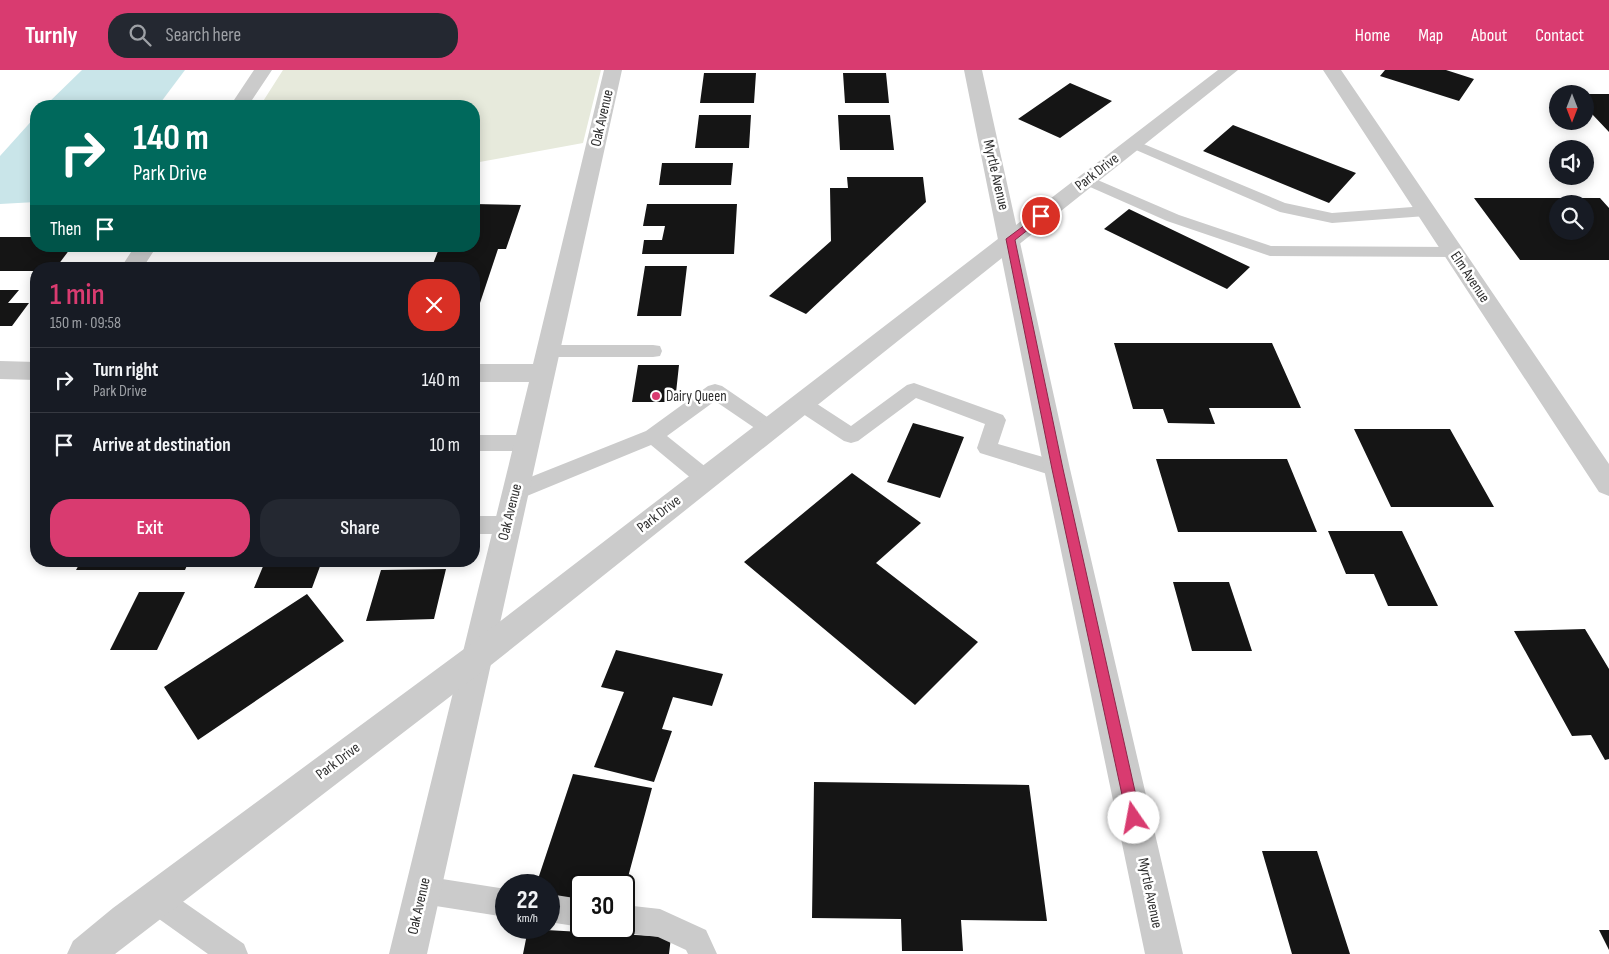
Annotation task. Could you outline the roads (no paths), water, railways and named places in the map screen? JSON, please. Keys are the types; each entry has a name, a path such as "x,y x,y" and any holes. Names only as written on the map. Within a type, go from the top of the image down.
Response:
{"street":[{"path":"243,100 264,70"},
{"name":"Oak Avenue","path":"408,954 613,70"},
{"name":"Myrtle Avenue","path":"972,70 1010,239 1057,469 1164,954"},
{"name":"Park Drive","path":"86,954 156,899 475,659 1010,239 1229,70"},
{"name":"Elm Avenue","path":"1332,70 1609,485"},
{"path":"480,372 546,362"},
{"path":"0,370 30,371"}],"lane":[{"path":"1134,144 1280,207 1332,218 1426,211"},
{"path":"1086,180 1173,218 1270,251 1454,252"},
{"path":"546,362 653,350"},
{"path":"801,403 852,436 914,390 996,420 987,448 1057,469"},
{"path":"515,492 653,436 715,392 769,428"},
{"path":"653,436 705,478"},
{"path":"480,443 527,442"},
{"path":"480,525 507,525"},
{"path":"422,890 495,901"},
{"path":"156,899 207,938 234,954"},
{"path":"635,920 660,924 696,940 703,954"}],"water":[{"path":"82,70 185,70 162,100 51,100"},
{"path":"30,123 30,202 0,204 0,156"}],"place":[{"name":"Dairy Queen","path":"656,396"}]}
